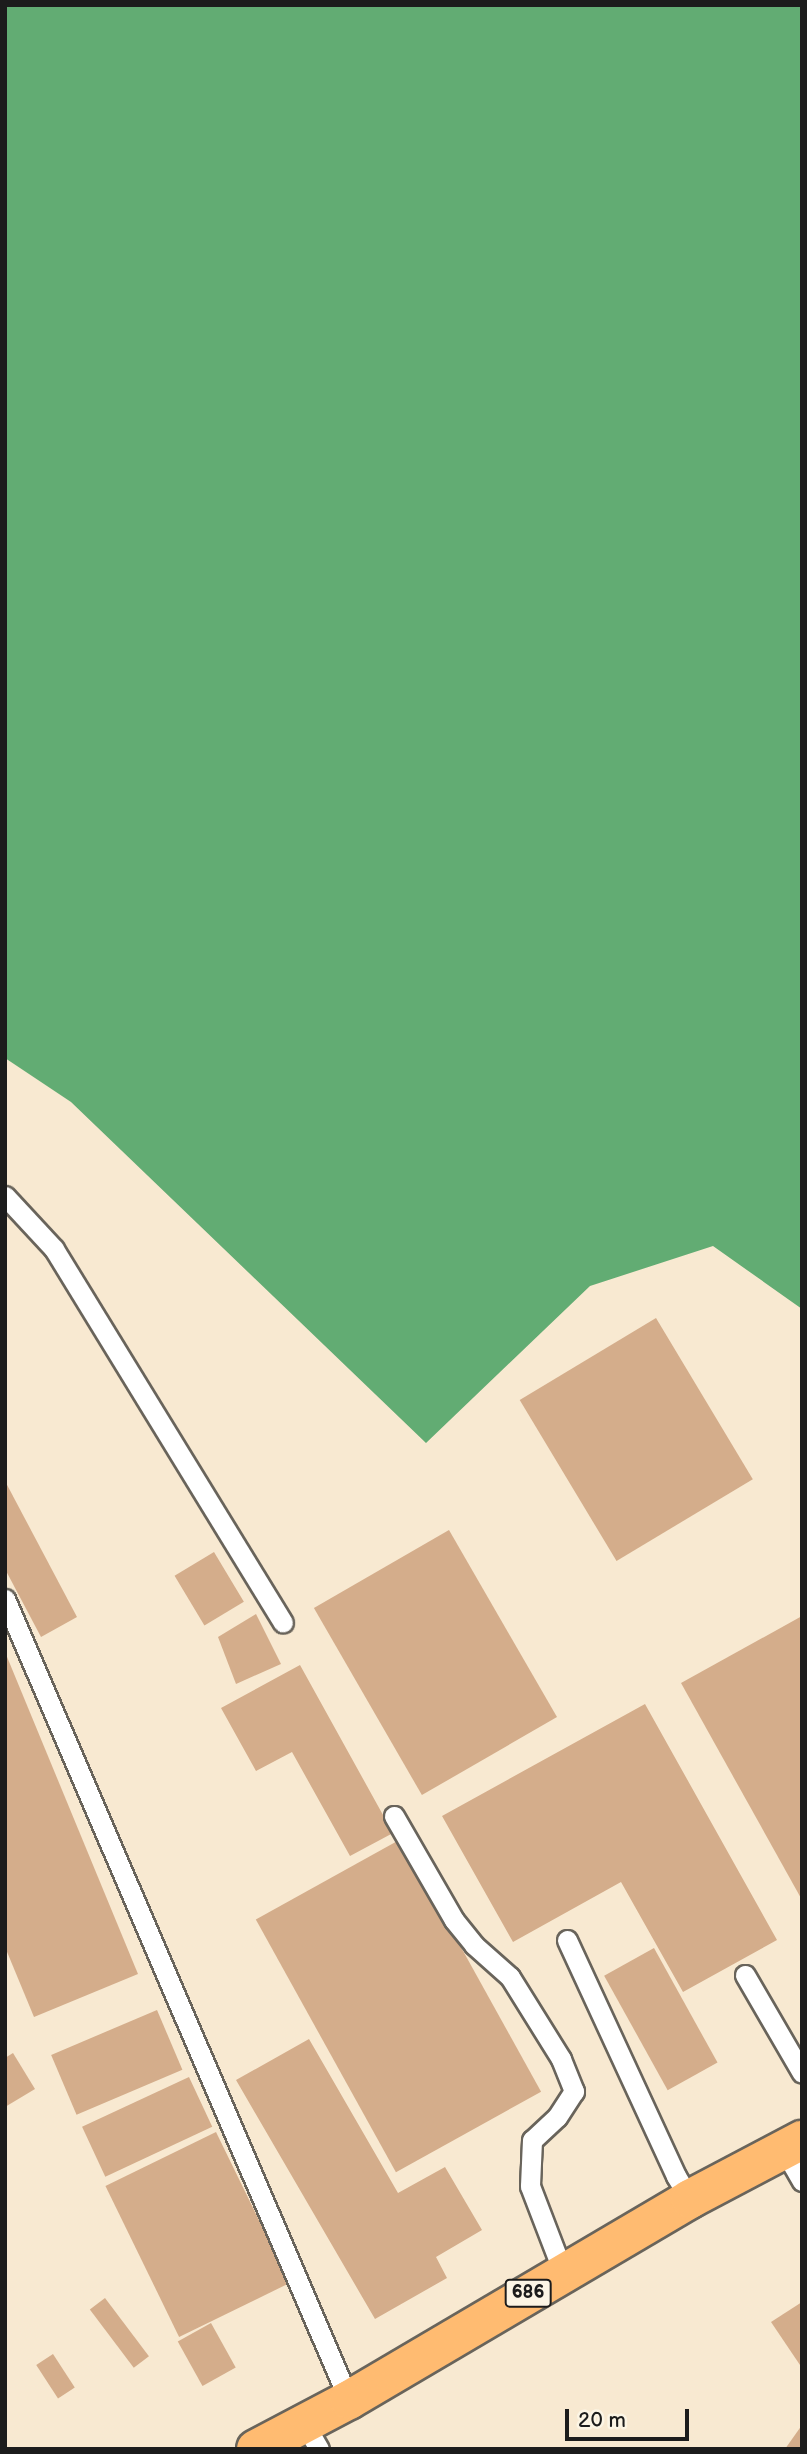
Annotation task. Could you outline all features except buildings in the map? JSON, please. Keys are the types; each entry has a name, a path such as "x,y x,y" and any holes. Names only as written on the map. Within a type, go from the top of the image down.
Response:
{"main road":[{"name":"686","path":"256,2449 311,2436 349,2400 563,2272 690,2199 796,2157"}],"lane":[{"path":"5,1196 54,1249 283,1622"},
{"path":"5,1600 349,2400"},
{"path":"394,1816 454,1920 474,1945 510,1977 561,2059 574,2091 557,2116 532,2140 530,2186 563,2272"},
{"path":"567,1940 676,2176 690,2199"},
{"path":"745,1975 802,2073"}],"green space":[{"path":"5,5 802,5 802,1309 713,1246 590,1286 426,1443 71,1102 5,1058"}]}
